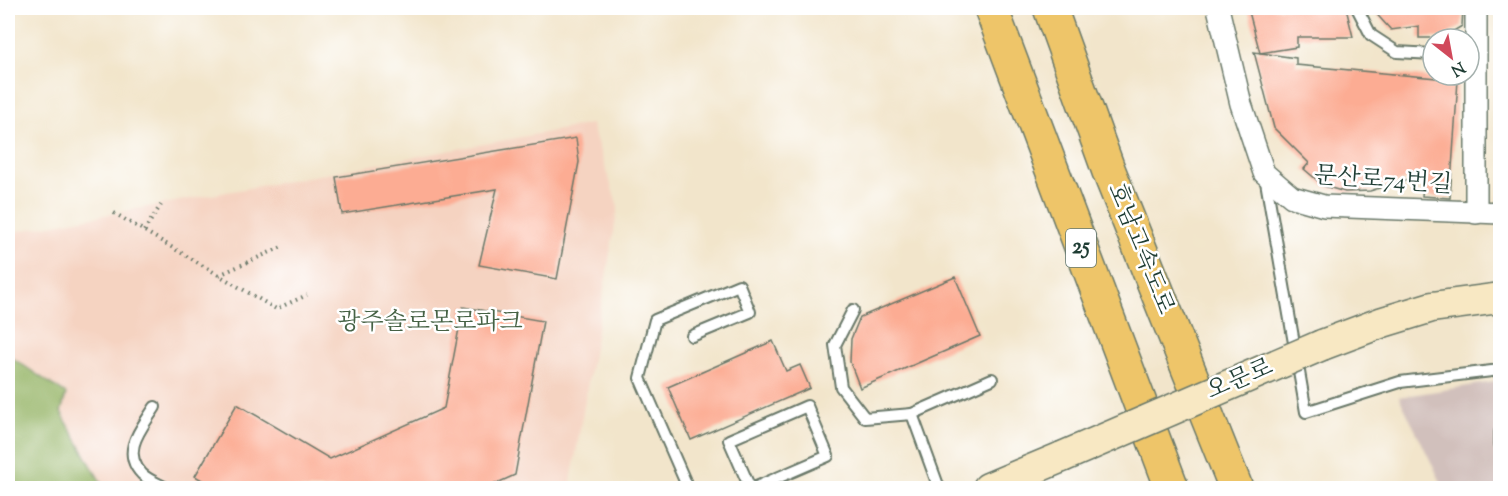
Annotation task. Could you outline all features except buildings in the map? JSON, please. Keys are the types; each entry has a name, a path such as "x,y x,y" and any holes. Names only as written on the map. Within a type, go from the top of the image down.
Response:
{"highway":[{"name":"25","path":"991,8 1172,489"},
{"name":"호남고속도로","path":"1050,8 1108,169 1234,482"}],"main road":[{"name":"오문로","path":"988,489 1322,345 1383,322 1431,307 1500,298"}],"street":[{"path":"1218,8 1241,104 1264,173"},
{"path":"1474,27 1476,8"},
{"path":"1473,87 1476,213"},
{"name":"문산로74번길","path":"1264,173 1292,197 1324,207 1500,213"}],"lane":[{"path":"1357,8 1371,35 1397,52 1421,53"},
{"path":"1264,173 1306,412 1400,382 1500,370"},
{"path":"688,489 640,378 655,320 739,285 750,312 692,336"},
{"path":"854,310 835,345 841,387 865,418 912,414 992,379"},
{"path":"807,406 828,456 752,489 729,440 807,406"},
{"path":"155,407 132,443 132,453 143,474 166,489"},
{"path":"912,414 939,489"},
{"path":"1500,432 1500,444"}],"path":[{"path":"144,231 161,205"},
{"path":"114,213 276,309 307,295"},
{"path":"218,275 284,246"}],"shaded area":[{"name":"광주솔로몬로파크","path":"591,124 618,207 570,488 104,488 61,412 8,355 8,233"},
{"path":"1500,381 1500,488 1444,488 1399,397"}],"green space":[{"path":"8,355 66,394 61,412 104,488 8,488"}]}
